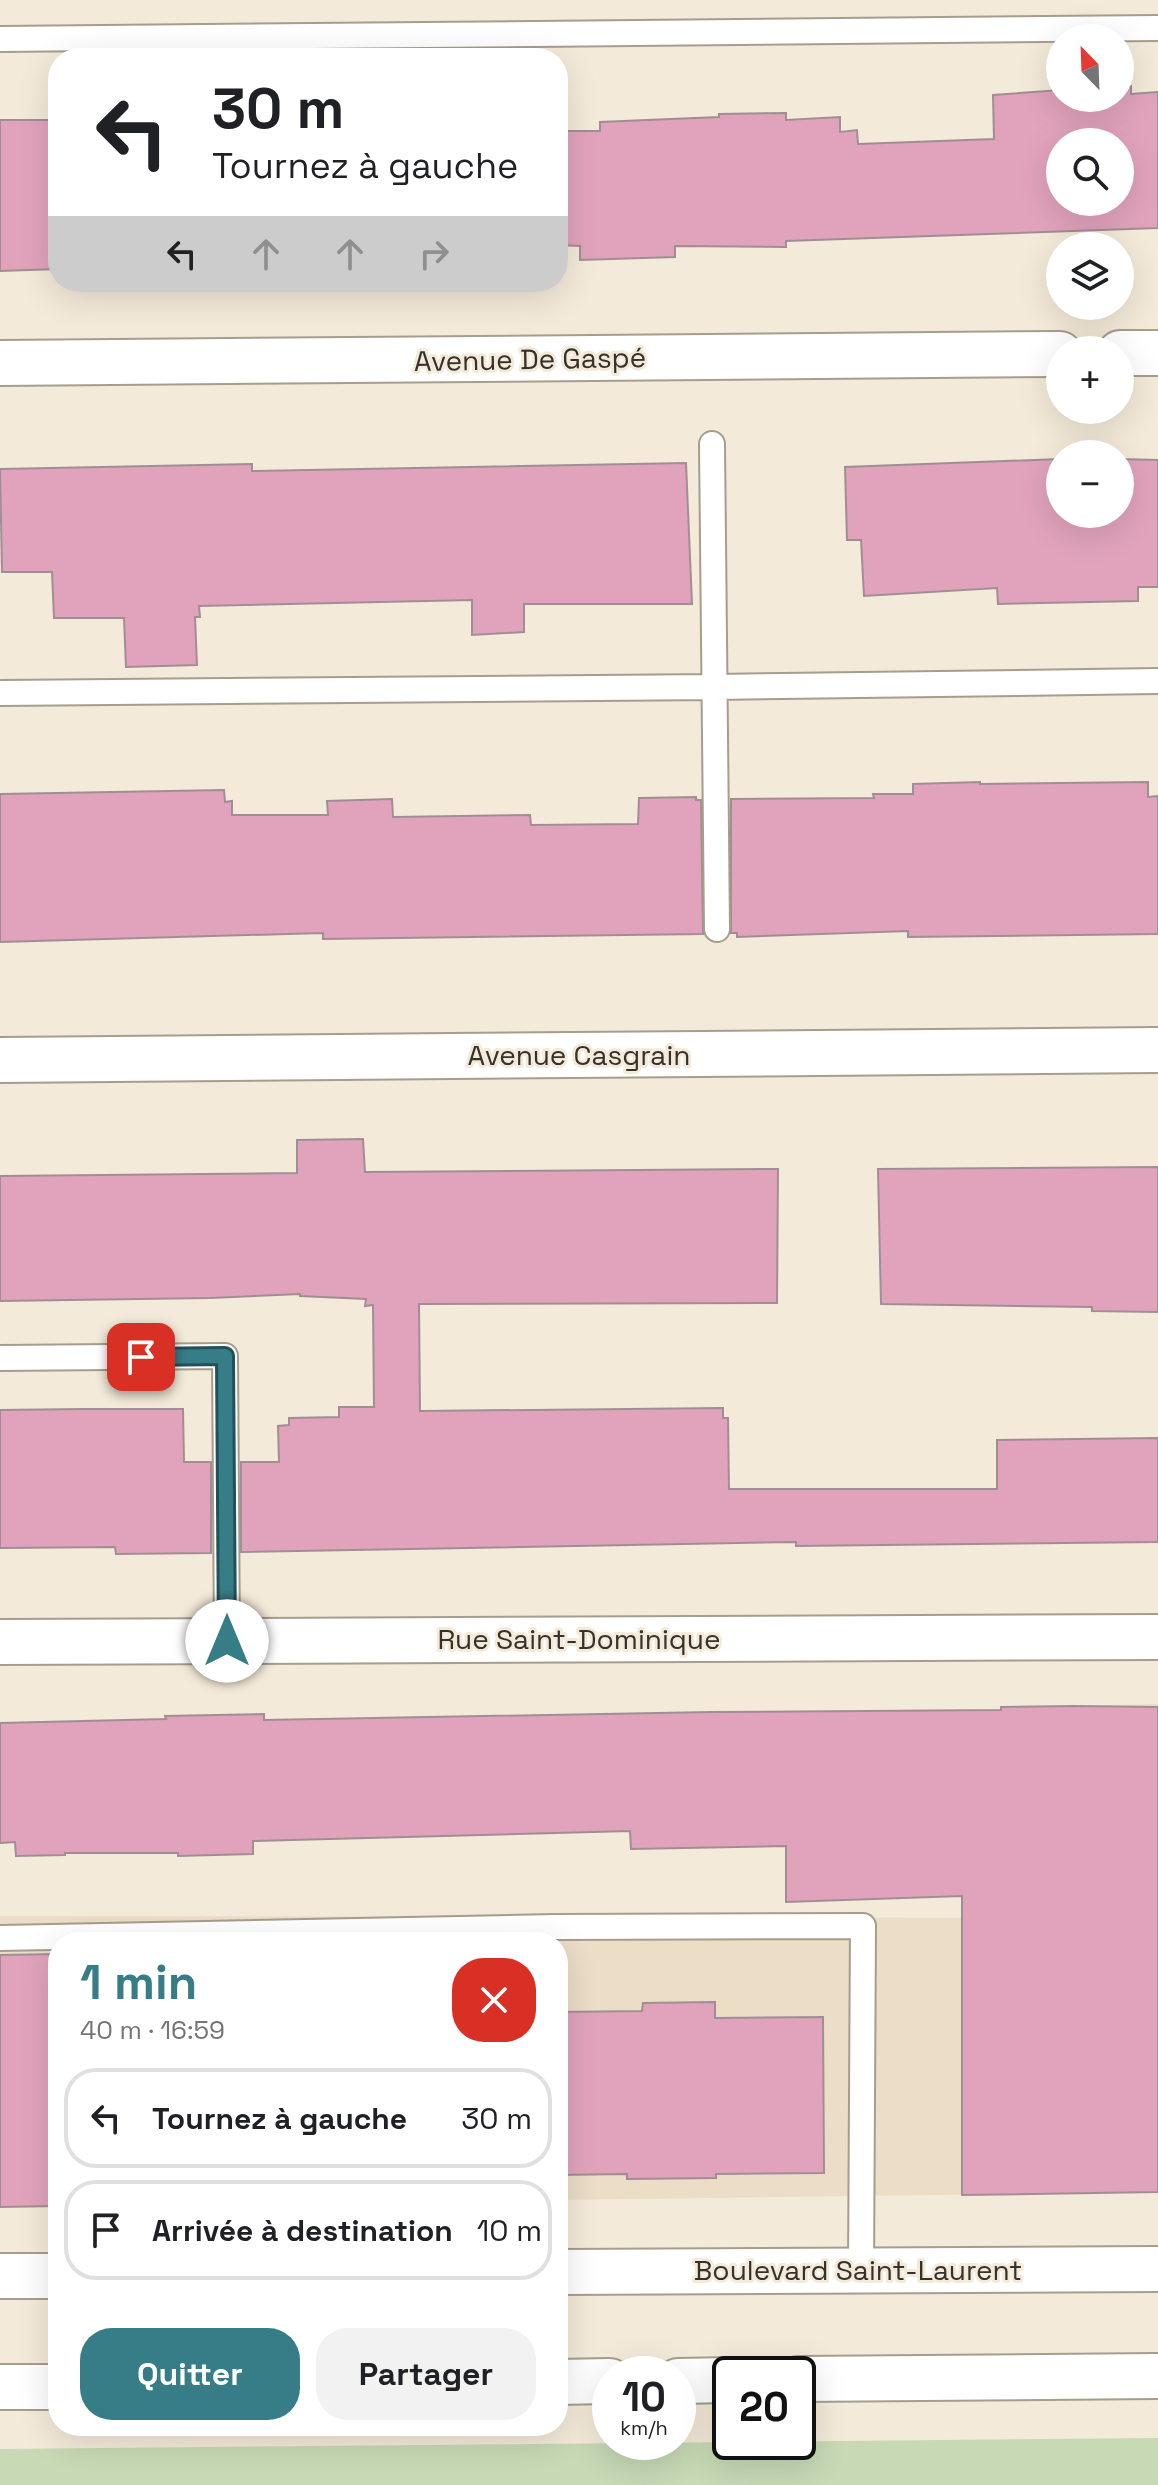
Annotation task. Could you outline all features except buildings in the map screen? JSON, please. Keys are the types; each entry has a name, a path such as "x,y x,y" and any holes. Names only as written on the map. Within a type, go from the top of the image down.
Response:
{"street":[{"path":"1134,353 1158,353"},
{"name":"Avenue De Gaspé","path":"0,363 1046,354"},
{"name":"Avenue Casgrain","path":"0,1060 1158,1050"},
{"name":"Rue Saint-Dominique","path":"0,1642 1158,1637"},
{"name":"Boulevard Saint-Laurent","path":"568,2272 1158,2269"},
{"path":"0,2276 48,2276"},
{"path":"816,2379 1158,2376"},
{"path":"568,2382 592,2381"},
{"path":"0,2387 48,2387"}],"lane":[{"path":"0,39 1158,28"},
{"path":"712,444 717,929"},
{"path":"0,693 1158,681"},
{"path":"0,1358 225,1356 227,1641"},
{"path":"303,1932 863,1926 861,2271"},
{"path":"0,1938 48,1937"}],"shaded area":[{"path":"1158,1704 1158,2192 568,2200 568,1932 48,1932 48,2206 0,2207 0,1916 998,1918 1001,1707"}],"green space":[{"path":"1158,2438 1158,2485 0,2485 0,2449 592,2443 592,2460 696,2460 696,2442 712,2442 712,2460 816,2460 816,2441"}],"route":[{"path":"141,1357 225,1356 227,1641"}]}
